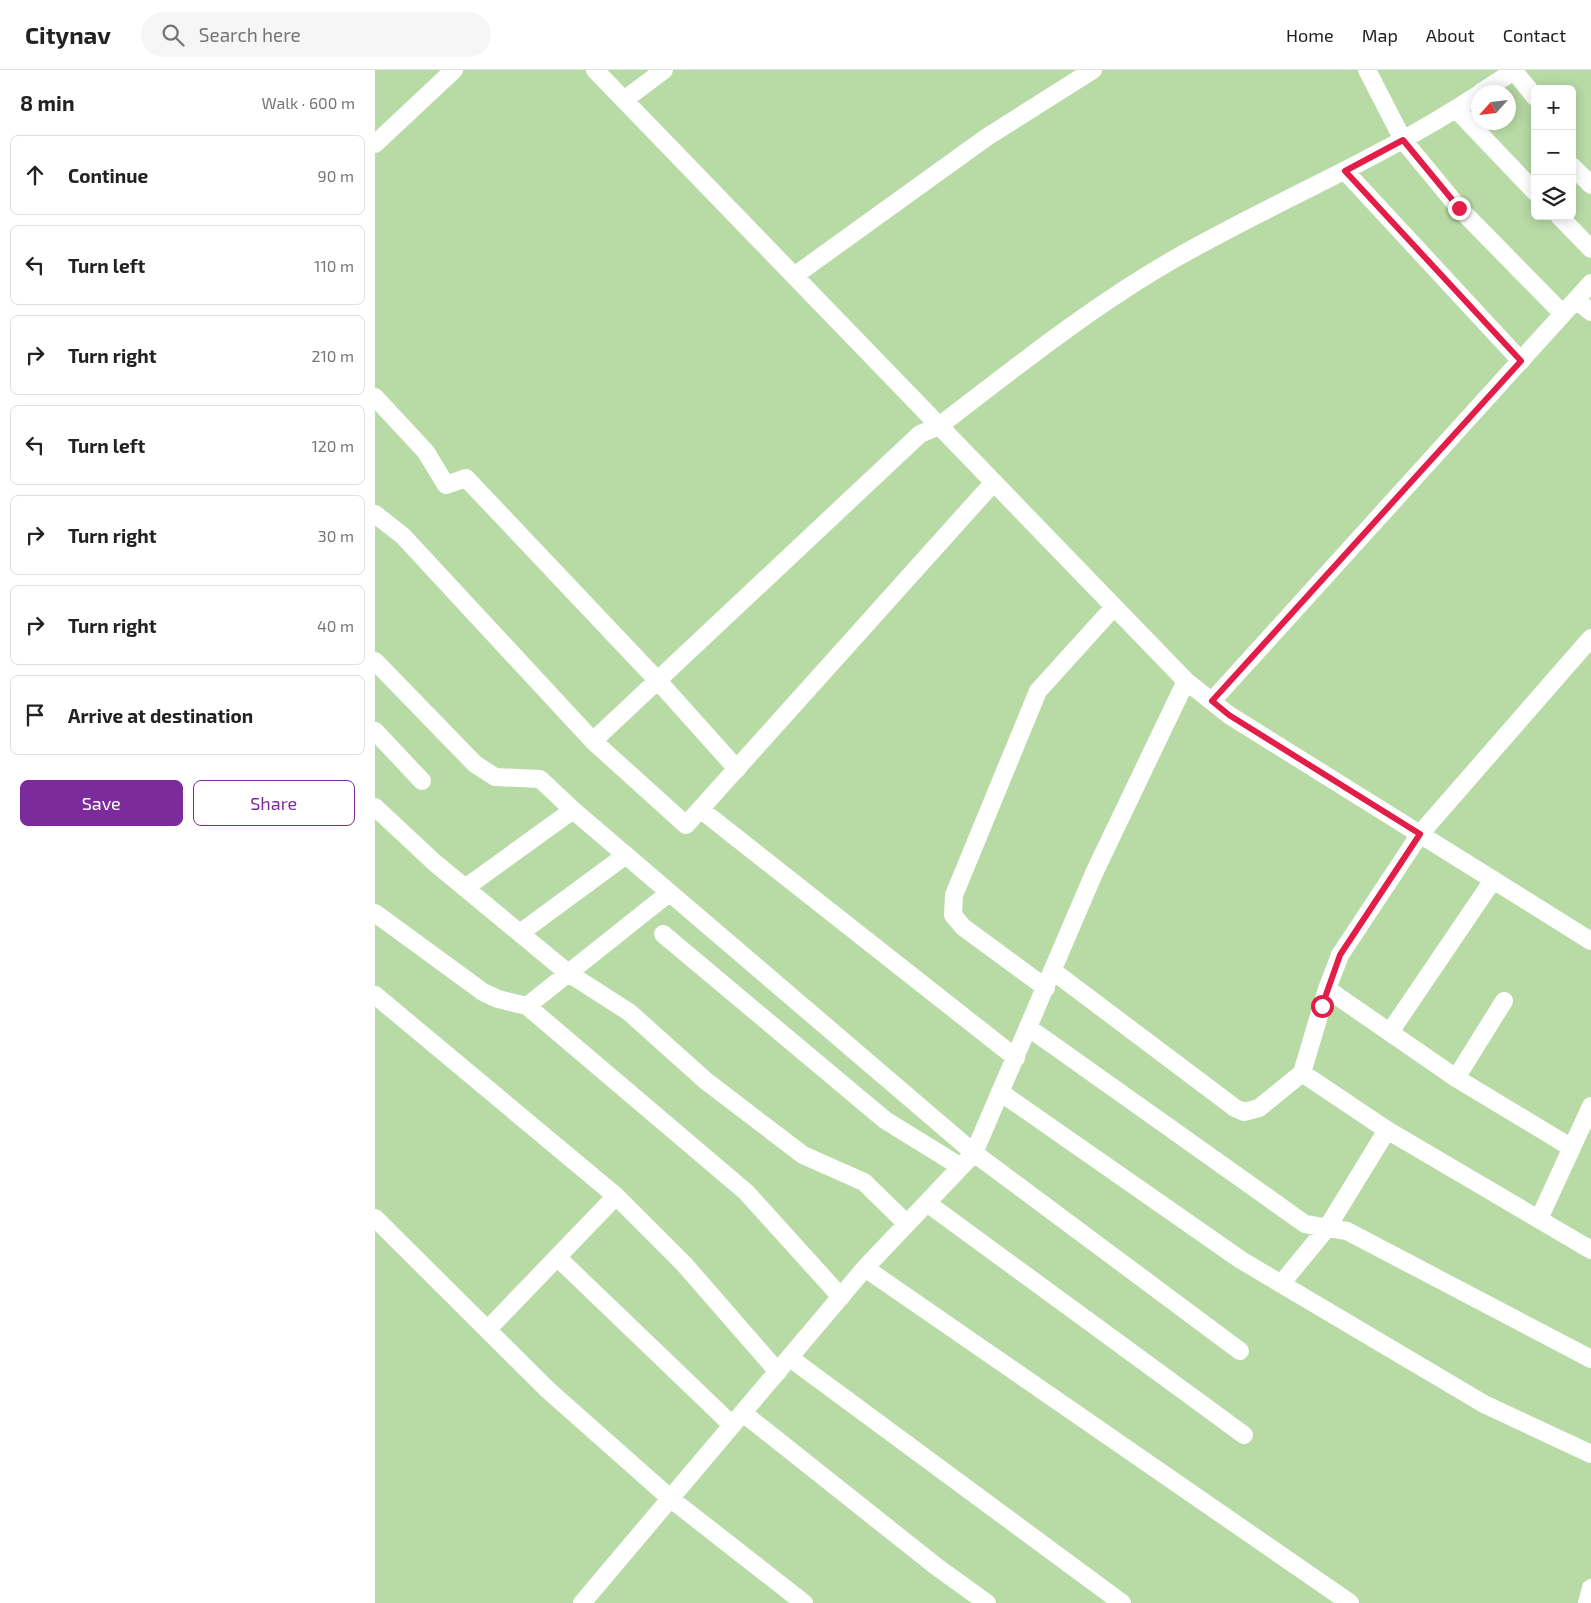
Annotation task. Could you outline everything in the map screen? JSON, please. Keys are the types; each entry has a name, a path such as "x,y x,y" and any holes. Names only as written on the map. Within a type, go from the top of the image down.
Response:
{"street":[{"path":"375,144 454,70"},
{"path":"595,70 1187,681 1229,715 1591,941"},
{"path":"624,100 664,70"},
{"path":"794,276 987,137 1093,70"},
{"path":"1367,70 1403,140 1459,208 1563,314"},
{"path":"1494,85 1515,71 1531,92"},
{"path":"593,741 659,682 920,434 939,426 1073,324 1177,258 1403,140 1471,99"},
{"path":"1456,108 1531,188"},
{"path":"1576,170 1591,185"},
{"path":"1345,171 1521,361"},
{"path":"1563,220 1591,249"},
{"path":"1212,701 1591,283"},
{"path":"1576,300 1591,312"},
{"path":"375,397 426,452 446,485 466,478 659,682 737,769"},
{"path":"375,514 403,536 593,741 686,825 994,482"},
{"path":"1046,988 963,927 953,915 954,895 1038,691 1115,607"},
{"path":"1053,972 1235,1108 1244,1112 1259,1108 1302,1073 1327,989 1340,955 1420,834 1591,638"},
{"path":"375,661 475,764 495,777 540,779 669,893 974,1153 1240,1351"},
{"path":"583,1603 865,1268 974,1153 1095,871 1187,681"},
{"path":"375,731 422,781"},
{"path":"375,808 519,933 568,973 629,1012 706,1081 803,1156 864,1182 907,1224"},
{"path":"700,809 1016,1058"},
{"path":"465,888 573,810"},
{"path":"519,933 626,855"},
{"path":"1390,1032 1493,880"},
{"path":"527,1006 669,893"},
{"path":"375,913 483,992 498,999 527,1006 746,1192 841,1297"},
{"path":"663,934 885,1120 961,1167"},
{"path":"1327,989 1456,1078 1572,1148"},
{"path":"375,995 616,1196 685,1264 778,1372"},
{"path":"1456,1078 1505,1001"},
{"path":"1029,1028 1305,1224 1347,1231 1591,1359"},
{"path":"1302,1073 1387,1130 1591,1250"},
{"path":"1000,1092 1241,1260 1484,1404 1591,1454"},
{"path":"1539,1219 1591,1106"},
{"path":"1281,1284 1327,1228 1387,1130"},
{"path":"488,1329 616,1196"},
{"path":"927,1203 1244,1435"},
{"path":"375,1218 548,1390 671,1498 804,1603"},
{"path":"557,1257 738,1419 987,1603"},
{"path":"865,1268 1350,1603"},
{"path":"789,1358 1122,1603"},
{"path":"1587,1603 1591,1588"}],"route":[{"path":"1322,1006 1340,955 1420,834 1229,715 1212,701 1521,361 1345,171 1403,140 1459,208"}]}
